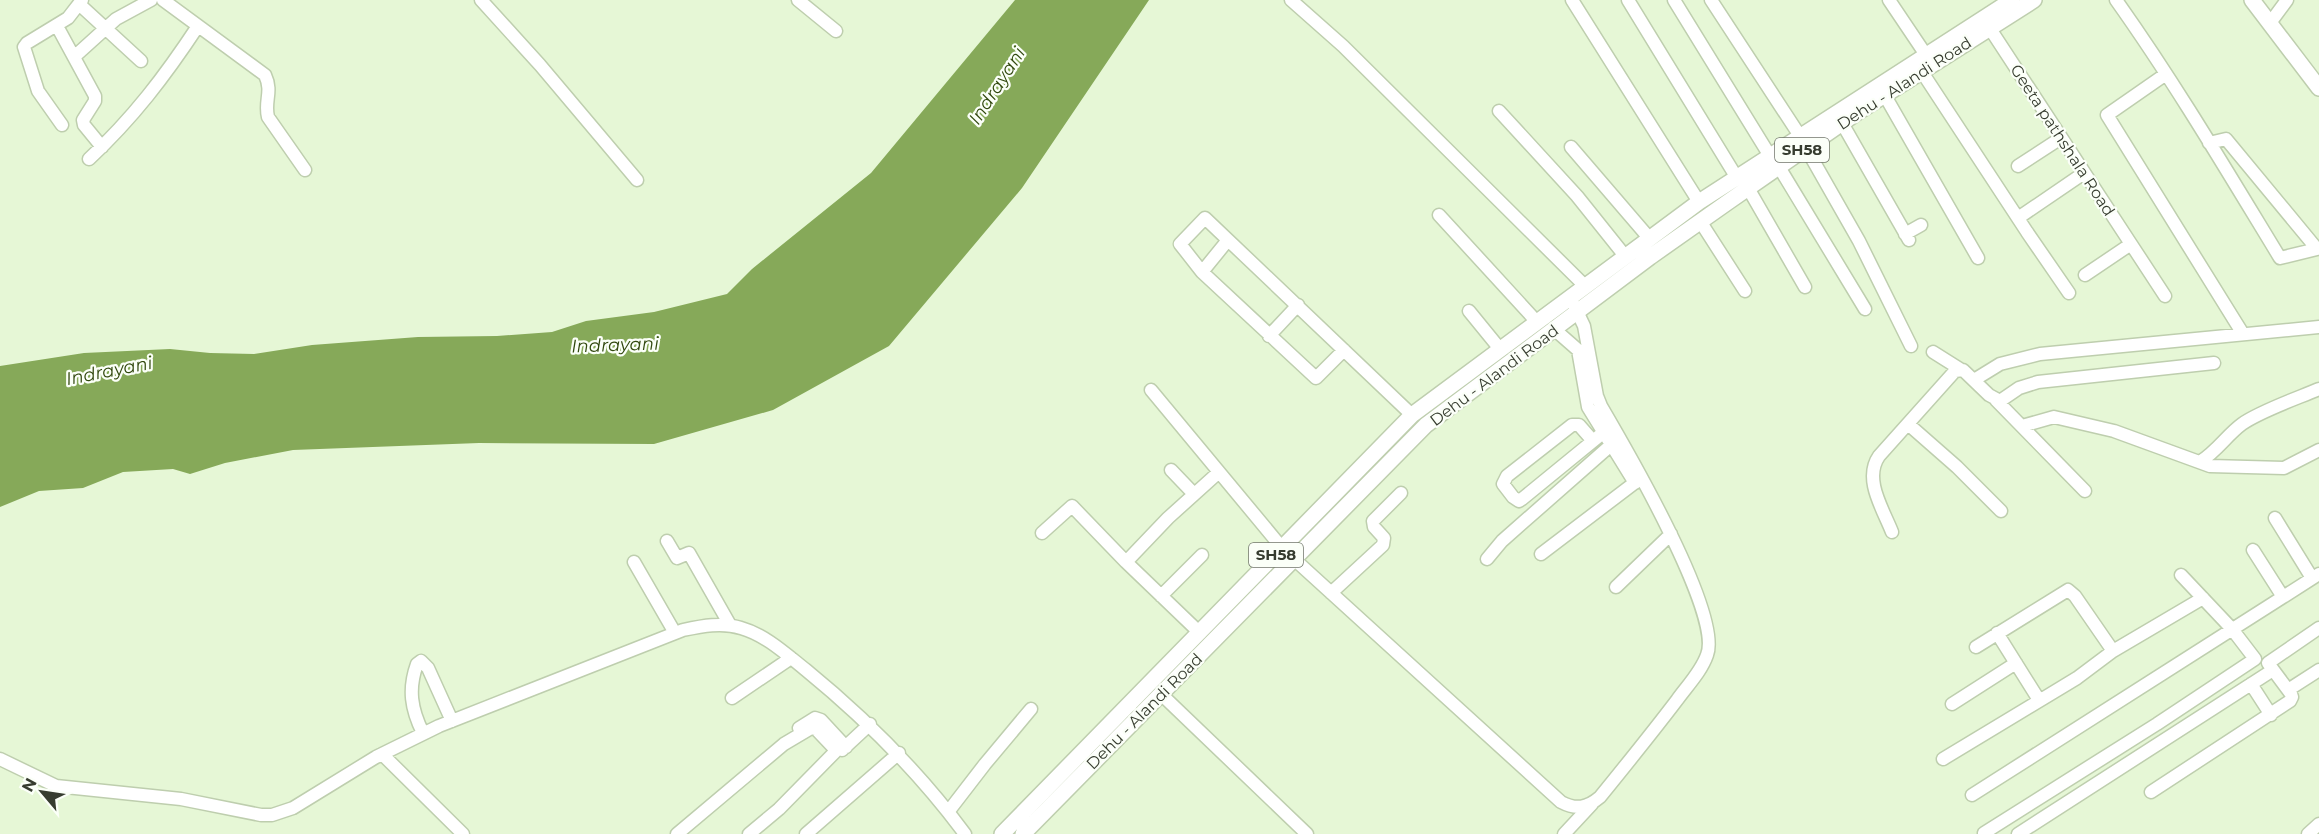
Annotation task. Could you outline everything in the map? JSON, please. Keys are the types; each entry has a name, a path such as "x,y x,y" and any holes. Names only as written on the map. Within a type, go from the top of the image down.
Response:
{"main road":[{"name":"Dehu - Alandi Road","path":"1023,834 1161,694 1412,415 1537,322 1574,305 1701,222 1742,183 1774,161 1881,91 1922,72 2011,3 2034,0"},
{"path":"2252,0 2273,20"},
{"path":"2262,0 2273,20 2318,81"},
{"name":"Dehu - Alandi Road","path":"1803,142 1842,123 1926,55 1986,23"},
{"name":"Dehu - Alandi Road","path":"1002,834 1200,633 1426,425 1554,329 1586,287 1625,256 1700,202 1742,183"}],"street":[{"path":"74,57 116,19 151,0"},
{"path":"162,0 265,75 270,92 267,117 305,170"},
{"path":"481,0 540,64 637,180"},
{"path":"798,0 836,31"},
{"path":"1291,0 1305,4 1343,46 1586,287"},
{"path":"1572,0 1700,202"},
{"path":"1628,0 1805,287"},
{"path":"1674,0 1865,309"},
{"path":"1711,0 1803,142 1859,241 1911,346"},
{"path":"1889,0 1926,55"},
{"path":"2116,0 2166,74 2280,258 2317,249 2226,140 2209,143"},
{"path":"2273,20 2287,0"},
{"path":"62,125 38,91 24,52 27,43 68,18 81,2 141,61"},
{"name":"Geeta pathshala Road","path":"1986,23 2165,296"},
{"path":"57,26 95,96 92,106 84,116 84,125 102,147"},
{"path":"89,159 152,93 198,26"},
{"path":"1922,72 2069,293"},
{"path":"2166,74 2106,115 2243,334"},
{"path":"1881,91 1978,258"},
{"path":"1499,111 1577,196 1625,256"},
{"path":"1842,123 1907,237 1921,225"},
{"path":"2018,166 2061,138"},
{"path":"1571,147 1650,239"},
{"path":"2018,218 2084,173"},
{"path":"1439,215 1537,322"},
{"path":"1344,350 1316,378 1202,272 1180,244 1205,218 1298,305 1412,415"},
{"path":"1701,222 1745,291"},
{"path":"1202,272 1228,240"},
{"path":"2085,274 2131,244"},
{"path":"1269,336 1298,305"},
{"path":"1564,834 1600,797 1700,669 1708,653 1706,627 1699,603 1671,534 1639,480 1597,396 1584,326 1574,305"},
{"path":"1469,311 1500,349"},
{"path":"1974,380 2000,364 2040,354 2319,327"},
{"path":"1554,329 1578,350 1588,407 1611,445 1639,480"},
{"path":"1933,352 1960,369 1996,400 2085,491"},
{"path":"1996,400 2003,400 2019,388 2038,382 2214,363"},
{"path":"1892,532 1873,483 1872,471 1879,456 1955,371 1960,369"},
{"path":"2201,461 2213,453 2244,422 2319,389"},
{"path":"1151,390 1288,554 1561,802 1572,807 1592,804"},
{"path":"2022,426 2054,417 2114,431 2210,466 2223,468 2284,468 2319,450"},
{"path":"1908,423 2001,511"},
{"path":"1593,441 1579,425 1572,425 1507,476 1503,484 1519,501 1522,499 1593,441 1604,432"},
{"path":"1487,559 1502,541 1611,445"},
{"path":"1171,470 1194,494"},
{"path":"1126,562 1219,472"},
{"path":"1541,554 1639,480"},
{"path":"1331,593 1383,545 1384,538 1374,527 1373,521 1401,493"},
{"path":"1042,533 1072,506 1200,633"},
{"path":"1972,795 2316,576 2275,518"},
{"path":"1616,587 1671,534"},
{"path":"667,541 677,558 689,553 730,625"},
{"path":"2253,550 2283,597"},
{"path":"1161,596 1202,555"},
{"path":"634,562 675,633"},
{"path":"1984,832 2157,724 2255,659 2232,629 2181,575"},
{"path":"1976,647 2068,590 2075,596 2113,651"},
{"path":"1943,759 2077,678 2113,651 2203,598"},
{"path":"0,759 56,786 181,799 261,815 272,815 293,808 382,754 452,721 675,633 709,625 730,625 759,635 791,658 870,724 899,753 965,834"},
{"path":"2151,792 2290,701 2292,697 2288,690 2268,663 2319,628"},
{"path":"1997,633 2039,700"},
{"path":"732,698 791,658"},
{"path":"423,734 412,705 410,692 417,663 421,662 429,671 452,721"},
{"path":"1952,704 2016,663"},
{"path":"2018,834 2273,670"},
{"path":"2288,690 2319,670"},
{"path":"2251,684 2271,714"},
{"path":"1161,694 1307,834"},
{"path":"948,812 1032,709"},
{"path":"784,744 787,738 815,718 821,720 844,749 870,724"},
{"path":"677,834 784,744 811,728 816,729 835,749 835,752 779,809 749,834"},
{"path":"806,834 899,753"},
{"path":"382,754 463,834"},
{"path":"2308,834 2319,824"}],"water":[{"name":"Indrayani","path":"1015,0 1149,0 1022,188 889,346 773,410 654,444 479,443 293,450 225,463 190,474 173,469 123,472 83,488 39,491 0,507 0,366 84,353 170,349 254,354 312,345 418,337 497,336 552,332 586,321 654,312 727,294 752,269 871,173"}]}
